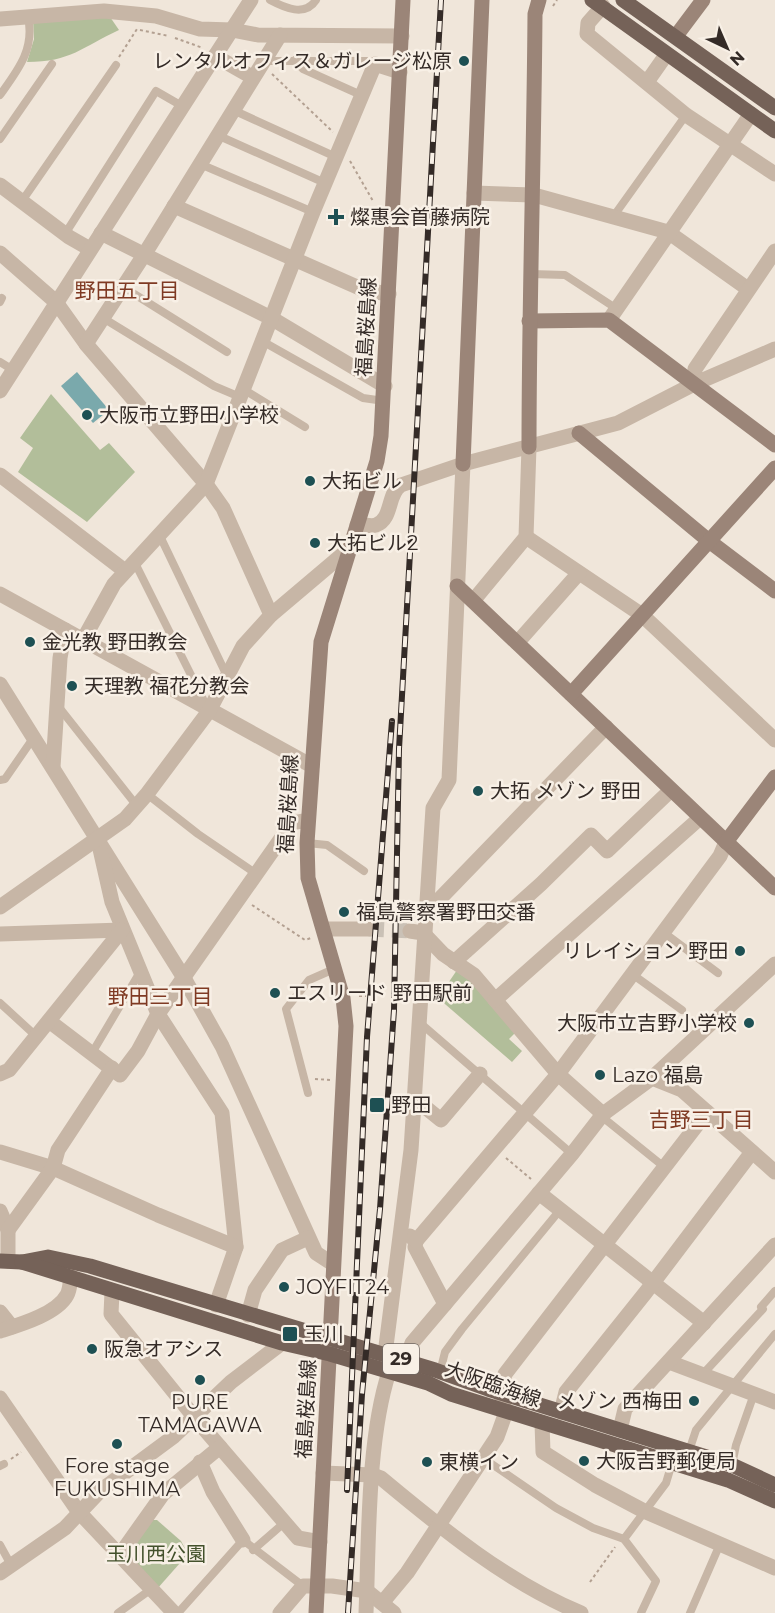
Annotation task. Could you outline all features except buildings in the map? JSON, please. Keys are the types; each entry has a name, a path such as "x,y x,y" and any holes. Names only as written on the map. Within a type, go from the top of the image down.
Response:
{"main road":[{"path":"623,0 775,108"},
{"path":"597,3 666,55 775,131"},
{"name":"大阪臨海線","path":"10,1261 48,1257 99,1269 385,1354 500,1393 689,1451 732,1465 775,1485"},
{"name":"大阪臨海線","path":"10,1261 43,1271 71,1276 112,1292 282,1343 330,1354 389,1372 506,1412 728,1480 775,1501"}],"street":[{"path":"0,391 7,366 56,302 251,0"},
{"name":"福島桜島線","path":"316,1613 310,1586 320,1542 346,1035 343,998 308,878 308,820 321,642 377,461 384,393 403,0"},
{"path":"428,911 433,808 448,780 482,0"},
{"path":"675,36 703,0"},
{"path":"472,601 526,537 529,321 534,195 535,14 546,3"},
{"path":"597,3 588,23 587,34 686,115 775,174"},
{"path":"0,19 79,11 123,12 156,16 200,29 232,30 258,36 402,36"},
{"path":"86,344 280,35"},
{"path":"216,54 259,69"},
{"path":"647,82 666,55"},
{"path":"83,640 114,584 206,484 294,259 375,64 400,72"},
{"path":"613,314 751,114"},
{"path":"0,185 65,234 90,249"},
{"path":"474,193 534,195 668,232 748,289"},
{"path":"174,206 364,290 389,294"},
{"path":"101,233 271,318 384,393"},
{"path":"694,384 695,369 775,251"},
{"path":"0,253 56,302 86,344 224,508 271,615"},
{"path":"529,321 613,314 694,384 775,445"},
{"path":"357,525 374,526 381,521 395,488 463,464 618,423 694,384 775,349"},
{"path":"579,433 709,541 775,591"},
{"path":"571,694 775,468"},
{"path":"0,475 130,566"},
{"path":"526,537 642,615 775,740"},
{"path":"0,907 124,819 142,800 209,711 243,646 271,615 349,549"},
{"path":"517,643 579,573"},
{"path":"457,586 700,818 773,883"},
{"path":"0,594 312,766"},
{"path":"53,767 65,630"},
{"path":"0,684 184,978 240,1083 308,1238 316,1253 333,1264"},
{"path":"385,1354 411,1150 418,1021 416,932 428,911 606,727"},
{"path":"445,1304 416,1247 416,1241 558,1074 720,856 726,842 775,777"},
{"path":"454,962 541,884 591,835 607,851 671,790"},
{"path":"495,1000 700,818"},
{"path":"10,1261 3,1218 53,1168 58,1150 116,1072 138,1051 158,1014 292,823 308,820"},
{"path":"98,838 112,902 158,1014 222,1113 236,1247 216,1305"},
{"path":"324,929 369,929"},
{"path":"0,934 122,930"},
{"path":"1,1072 9,1070 122,930"},
{"path":"416,932 474,975 558,1074 603,1114"},
{"path":"406,1361 412,1343 572,1154 603,1114 652,1078 775,964"},
{"path":"49,1021 116,1072"},
{"path":"414,1098 441,1120 480,1074"},
{"path":"652,1078 682,1090 775,1172"},
{"path":"382,1603 407,1573 497,1437 506,1412 500,1393 505,1374 663,1166 707,1112"},
{"path":"0,1152 53,1168 236,1247"},
{"path":"561,1412 566,1392 752,1152"},
{"path":"541,1191 560,1210 704,1323"},
{"path":"400,1228 416,1241"},
{"path":"248,1315 255,1290 282,1250 308,1238"},
{"path":"620,1430 625,1409 775,1246"},
{"path":"0,1312 6,1329 35,1319 62,1302 68,1294 71,1276"},
{"path":"112,1292 111,1314 195,1419 298,1538 320,1542"},
{"path":"6,1569 65,1528 78,1511 100,1491 195,1419 231,1382 282,1343"},
{"path":"669,1362 775,1402"},
{"path":"366,1613 373,1475 381,1397 389,1372"},
{"path":"0,1398 78,1511 150,1590 176,1613"},
{"path":"542,1423 543,1452 595,1485 644,1511 775,1568"},
{"path":"119,1556 163,1494 220,1447"},
{"path":"200,1462 213,1492 248,1545"},
{"path":"323,1473 373,1475 381,1478 438,1526 548,1607 581,1613"},
{"path":"280,1613 310,1586 367,1591 394,1613"}],"lane":[{"path":"270,0 284,8 304,10 311,8 316,0"},
{"path":"0,95 24,61 31,32 28,17"},
{"path":"259,69 295,60 368,61 375,64"},
{"path":"295,60 303,69 362,95"},
{"path":"0,139 52,64"},
{"path":"22,201 116,65"},
{"path":"65,234 156,91 182,106"},
{"path":"233,110 336,157"},
{"path":"613,217 686,115"},
{"path":"217,135 325,183"},
{"path":"200,164 313,212"},
{"path":"531,274 565,275 613,314"},
{"path":"123,287 227,352"},
{"path":"103,318 214,386 242,393 305,427"},
{"path":"262,341 363,398 384,393"},
{"path":"159,534 227,676"},
{"path":"130,566 209,711"},
{"path":"57,704 142,800 198,834 255,873"},
{"path":"0,780 5,779 34,737"},
{"path":"307,843 327,845 364,871"},
{"path":"663,932 718,973"},
{"path":"308,1093 286,1009 309,980 335,969"},
{"path":"92,1053 140,972"},
{"path":"632,974 682,1010"},
{"path":"0,1003 36,1036"},
{"path":"418,1021 572,1154"},
{"path":"603,1114 606,1120 663,1166"},
{"path":"440,1372 445,1352 462,1329 560,1210"},
{"path":"702,1375 763,1309 761,1307 775,1291"},
{"path":"689,1451 696,1430 775,1334"},
{"path":"732,1465 736,1445 754,1394"},
{"path":"483,1458 556,1508 593,1528 624,1539 656,1581 641,1613"},
{"path":"624,1539 666,1484 672,1463"},
{"path":"176,1613 248,1545 284,1523"},
{"path":"690,1613 720,1544"},
{"path":"0,1545 6,1569"},
{"path":"248,1545 310,1586"},
{"path":"118,1613 150,1590"}],"path":[{"path":"546,3 557,0"},
{"path":"116,65 137,30 135,26"},
{"path":"172,36 216,54"},
{"path":"259,69 282,82 342,141 343,152 364,181 363,185 373,201"},
{"path":"240,896 305,940 311,938"},
{"path":"359,996 366,996"},
{"path":"304,1078 330,1080"},
{"path":"494,1148 541,1191"},
{"path":"2,1465 32,1445"},
{"path":"590,1582 616,1545 624,1539"}],"green space":[{"path":"108,14 119,30 66,56 27,62 34,39 33,19"},
{"path":"51,394 100,450 109,443 135,472 87,522 18,472 33,448 20,438"},
{"path":"457,970 473,982 517,1031 509,1039 522,1051 512,1062 438,998"},
{"name":"玉川西公園","path":"150,1520 157,1520 181,1541 188,1554 157,1589 125,1556"}],"water":[{"path":"77,372 109,410 93,423 61,386"}],"tunnel":[{"path":"369,929 410,931"}],"railway":[{"path":"348,1613 362,1394 380,1209 394,1010 399,749 441,0"},
{"path":"347,1490 367,1037 392,721"}],"place":[{"name":"レンタルオフィス＆ガレージ松原","path":"464,61"},
{"name":"燦惠会首藤病院","path":"336,217"},
{"name":"大阪市立野田小学校","path":"87,415"},
{"name":"大拓ビル","path":"310,481"},
{"name":"大拓ビル2","path":"315,543"},
{"name":"金光教 野田教会","path":"30,642"},
{"name":"天理教 福花分教会","path":"72,686"},
{"name":"大拓 メゾン 野田","path":"478,791"},
{"name":"福島警察署野田交番","path":"344,912"},
{"name":"リレイション 野田","path":"740,951"},
{"name":"エスリード 野田駅前","path":"275,993"},
{"name":"大阪市立吉野小学校","path":"749,1023"},
{"name":"Lazo 福島","path":"600,1075"},
{"name":"野田","path":"377,1105"},
{"name":"JOYFIT24","path":"284,1287"},
{"name":"玉川","path":"290,1334"},
{"name":"阪急オアシス","path":"92,1349"},
{"name":"PURE TAMAGAWA","path":"200,1380"},
{"name":"メゾン 西梅田","path":"694,1401"},
{"name":"Fore stage FUKUSHIMA","path":"117,1444"},
{"name":"大阪吉野郵便局","path":"584,1461"},
{"name":"東横イン","path":"427,1462"}],"district":[{"name":"野田五丁目","path":"127,291"},
{"name":"野田三丁目","path":"160,997"},
{"name":"吉野三丁目","path":"701,1120"}]}
